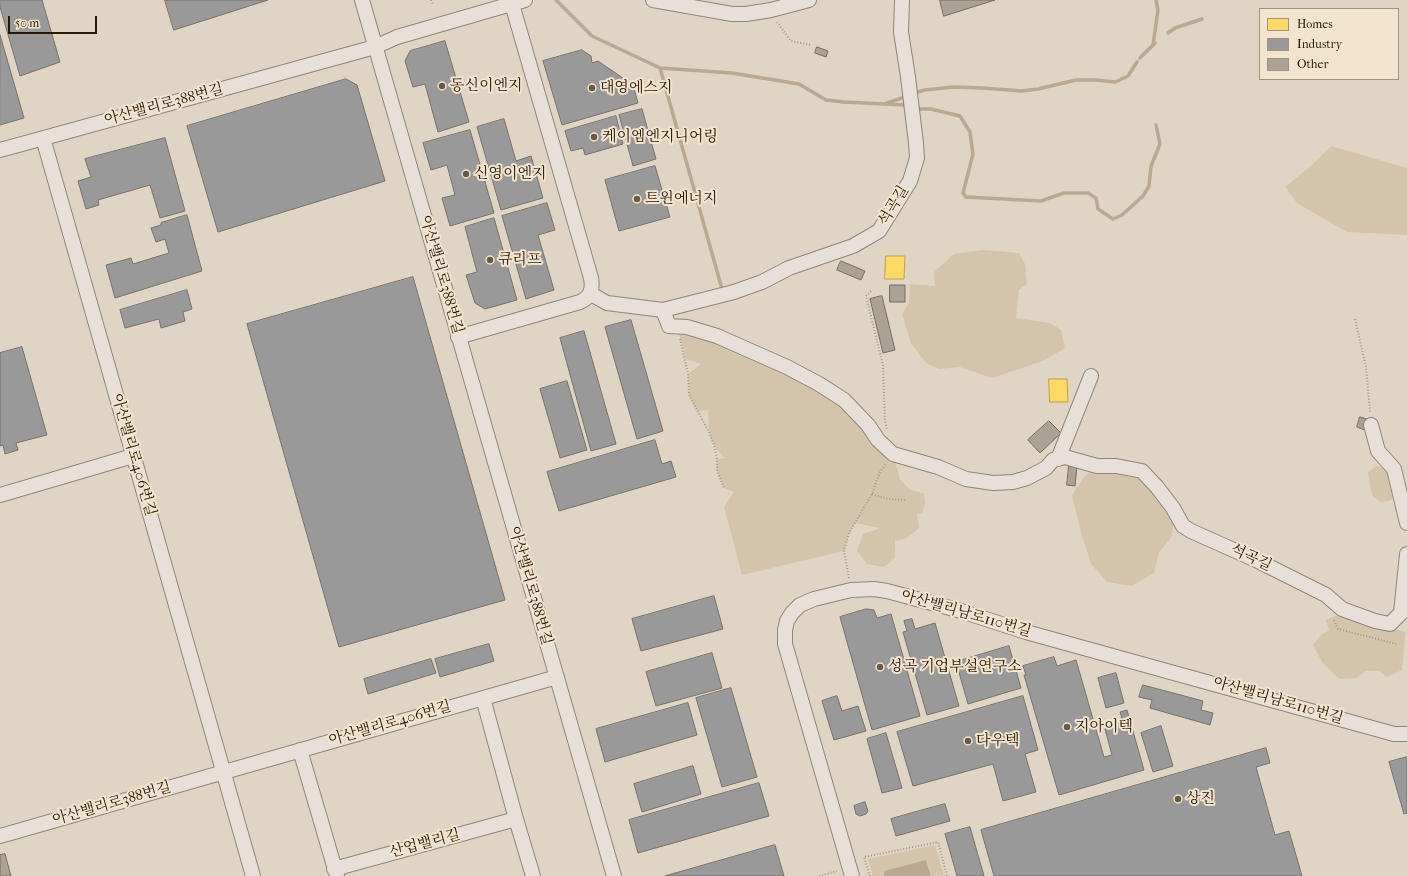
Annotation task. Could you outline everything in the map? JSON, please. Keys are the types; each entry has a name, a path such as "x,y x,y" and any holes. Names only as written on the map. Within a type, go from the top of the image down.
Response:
{"street":[{"path":"362,0 375,47 397,37 518,2 591,278 592,289 591,294 580,302 458,336"},
{"path":"653,0 732,14 746,14 771,10 808,0"},
{"name":"석곡길","path":"591,294 607,303 663,310 734,292 762,282 789,268 853,246 879,231 910,180 917,158 908,77 901,32 902,0"},
{"name":"아산밸리로388번길","path":"0,150 375,47 614,876"},
{"name":"아산밸리로406번길","path":"42,138 253,876"},
{"path":"663,310 669,326 687,327 717,336 787,367 819,384 844,400 868,425 878,440 893,454 938,467 966,479 994,483 1013,482 1027,478 1046,468 1053,460 1058,459 1091,376"},
{"path":"1371,425 1378,451 1394,470 1407,523"},
{"path":"0,495 133,456"},
{"name":"석곡길","path":"1058,459 1065,457 1098,466 1116,466 1142,471 1157,487 1183,526 1256,560 1319,592 1342,608 1375,621 1390,624 1401,613 1407,554"},
{"name":"아산밸리남로110번길","path":"852,876 785,637 787,621 792,613 800,605 814,599 851,590 874,589 887,591 961,611 1026,632 1394,734 1407,734"},
{"name":"아산밸리로406번길","path":"224,772 557,677"},
{"path":"483,698 533,876"},
{"name":"산업밸리길","path":"300,750 335,872 516,819"},
{"name":"아산밸리로388번길","path":"0,836 224,772"}],"path":[{"path":"431,0 433,5"},
{"path":"771,10 778,26 791,41 811,45"},
{"path":"871,292 866,296 883,365 885,421 888,434"},
{"path":"1355,319 1366,367 1371,425"},
{"path":"676,326 686,359 689,395 709,432 715,448 717,471 724,488"},
{"path":"851,590 844,551 848,533 872,494 880,472 893,454"},
{"path":"872,494 888,499 907,500"},
{"path":"1334,602 1331,609 1338,629 1396,644"},
{"path":"870,876 864,857 938,842 947,876"},
{"path":"819,876 838,871"}],"shaded area":[{"path":"1331,146 1407,168 1407,235 1347,232 1297,203 1285,187 1312,165"},
{"path":"984,250 1019,253 1025,264 1027,284 1019,290 1016,318 1050,323 1061,330 1065,348 1043,361 992,378 960,367 939,369 926,363 911,343 902,314 909,303 910,284 935,286 934,272 954,254"},
{"path":"676,326 819,384 893,454 900,479 909,489 924,494 925,502 923,512 917,514 919,528 911,535 895,541 895,558 884,567 867,564 857,551 863,534 880,528 855,523 849,533 844,551 742,575 724,507 734,492 724,488 717,471 717,459 725,458 715,447 710,436 708,410 697,411 689,395 688,374 701,364 686,359"},
{"path":"1097,466 1142,471 1175,518 1171,538 1159,552 1154,573 1131,586 1107,582 1091,564 1081,532 1072,495 1083,478"},
{"path":"1376,466 1387,470 1392,477 1394,498 1389,501 1382,502 1373,497 1368,472"},
{"path":"1340,614 1406,632 1402,670 1387,677 1379,671 1366,671 1356,678 1339,679 1322,662 1313,645 1321,635 1329,630 1326,620"},
{"path":"935,845 944,876 931,876 927,860 884,871 884,876 873,876 868,859"},
{"path":"926,860 931,876 884,876 884,871"}],"building: Homes":[{"path":"886,256 905,256 904,279 885,279"},
{"path":"1049,379 1067,379 1068,402 1050,402"}],"building: Industry":[{"path":"0,0 42,0 60,62 20,76 0,7"},
{"path":"165,0 268,0 174,30"},
{"path":"0,35 24,118 0,125"},
{"name":"동신이엔지","path":"445,41 469,122 438,132 425,84 413,87 405,61 410,51"},
{"name":"대영에스지","path":"582,50 591,56 592,63 598,61 633,85 638,103 562,125 543,61"},
{"path":"346,79 357,85 385,181 218,232 187,126"},
{"path":"642,109 656,159 633,166 619,115"},
{"name":"케이엠엔지니어링","path":"616,116 623,144 585,155 583,148 571,151 565,131"},
{"path":"504,119 516,161 531,156 543,198 501,210 477,127"},
{"name":"신영이엔지","path":"470,130 494,213 450,226 442,198 455,195 447,165 431,170 423,143"},
{"path":"165,138 185,211 160,218 150,185 98,200 99,205 86,209 78,181 91,177 85,159"},
{"name":"트윈에너지","path":"655,166 670,217 619,231 605,180"},
{"path":"547,203 555,230 538,235 554,290 526,299 502,216"},
{"path":"187,215 202,271 115,298 106,265 131,258 133,264 169,253 165,239 156,242 151,228 161,225 161,223"},
{"name":"큐리프","path":"494,218 517,300 485,309 475,303 466,275 477,272 465,227"},
{"path":"413,277 505,600 339,647 247,324"},
{"path":"187,290 192,309 183,312 185,321 161,328 159,319 125,328 120,310"},
{"path":"631,320 663,431 637,439 605,327"},
{"path":"584,331 616,444 591,451 560,338"},
{"path":"22,347 47,435 16,443 18,450 5,454 3,445 0,446 0,353"},
{"path":"567,381 587,450 560,458 540,389"},
{"path":"655,440 662,464 671,461 676,477 559,511 547,472"},
{"path":"714,596 723,629 641,651 632,619"},
{"name":"성곡 기업부설연구소","path":"866,609 874,610 877,618 891,614 920,716 872,730 840,617"},
{"path":"912,619 915,629 935,623 959,706 927,715 903,632 907,631 904,621"},
{"path":"489,644 494,661 440,677 435,659"},
{"path":"1009,646 1021,688 968,704 956,662"},
{"path":"712,653 722,688 656,706 646,672"},
{"name":"지아이텍","path":"1054,657 1057,666 1076,660 1104,757 1112,755 1105,729 1119,725 1117,720 1122,718 1120,712 1127,710 1144,770 1059,795 1024,675 1026,675 1023,666"},
{"path":"431,659 436,673 368,694 364,679"},
{"path":"1116,673 1124,703 1106,708 1098,678"},
{"path":"1143,685 1203,701 1201,710 1213,713 1210,725 1150,708 1152,700 1139,697"},
{"path":"731,688 757,777 722,787 696,698"},
{"path":"837,696 842,711 858,706 866,731 834,740 822,701"},
{"name":"다우텍","path":"1023,696 1038,750 1025,754 1036,792 1003,801 993,764 913,786 897,732"},
{"path":"688,703 697,735 605,762 596,729"},
{"path":"1161,726 1173,766 1153,772 1141,733"},
{"path":"886,733 902,788 882,793 867,739"},
{"name":"상진","path":"1266,748 1270,763 1256,767 1275,835 1289,831 1302,876 994,876 981,830"},
{"path":"1407,757 1407,813 1404,814 1389,762"},
{"path":"693,766 701,794 642,812 634,784"},
{"path":"759,783 769,816 638,853 629,820"},
{"path":"865,802 868,811 866,814 860,816 856,814 854,806"},
{"path":"945,804 950,821 896,836 891,819"},
{"path":"970,827 984,876 957,876 945,834"},
{"path":"775,845 784,876 665,876"}],"building: Other":[{"path":"940,0 995,0 944,16"},
{"path":"817,47 828,51 826,57 815,53"},
{"path":"841,261 865,271 861,280 837,270"},
{"path":"890,285 905,285 905,302 890,302"},
{"path":"882,296 895,350 883,353 870,299"},
{"path":"1360,417 1370,420 1367,431 1357,427"},
{"path":"1049,421 1061,433 1040,453 1028,440"},
{"path":"1069,466 1077,466 1075,486 1067,485"},
{"path":"5,854 11,876 0,876 0,855"}],"waterway":[{"path":"556,0 592,36 660,68 732,73 799,84 826,100 905,105"},
{"path":"1153,45 1158,10 1156,0"},
{"path":"1168,33 1175,28 1202,19"},
{"path":"1140,58 1155,43"},
{"path":"914,93 925,90 953,87 1022,91 1038,89 1076,80 1115,82 1128,76 1137,62"},
{"path":"660,68 722,289"},
{"path":"887,103 902,98"},
{"path":"918,109 931,109 960,116 970,132 973,154 963,193 966,197 1041,201 1064,193 1088,193 1096,198 1098,209 1113,219 1122,215 1143,196 1149,186 1151,166 1160,144 1156,125"}],"place":[{"name":"동신이엔지","path":"442,86"},
{"name":"대영에스지","path":"592,88"},
{"name":"케이엠엔지니어링","path":"594,137"},
{"name":"신영이엔지","path":"466,174"},
{"name":"트윈에너지","path":"637,199"},
{"name":"큐리프","path":"490,260"},
{"name":"성곡 기업부설연구소","path":"880,667"},
{"name":"지아이텍","path":"1067,727"},
{"name":"다우텍","path":"968,741"},
{"name":"상진","path":"1178,799"}]}
